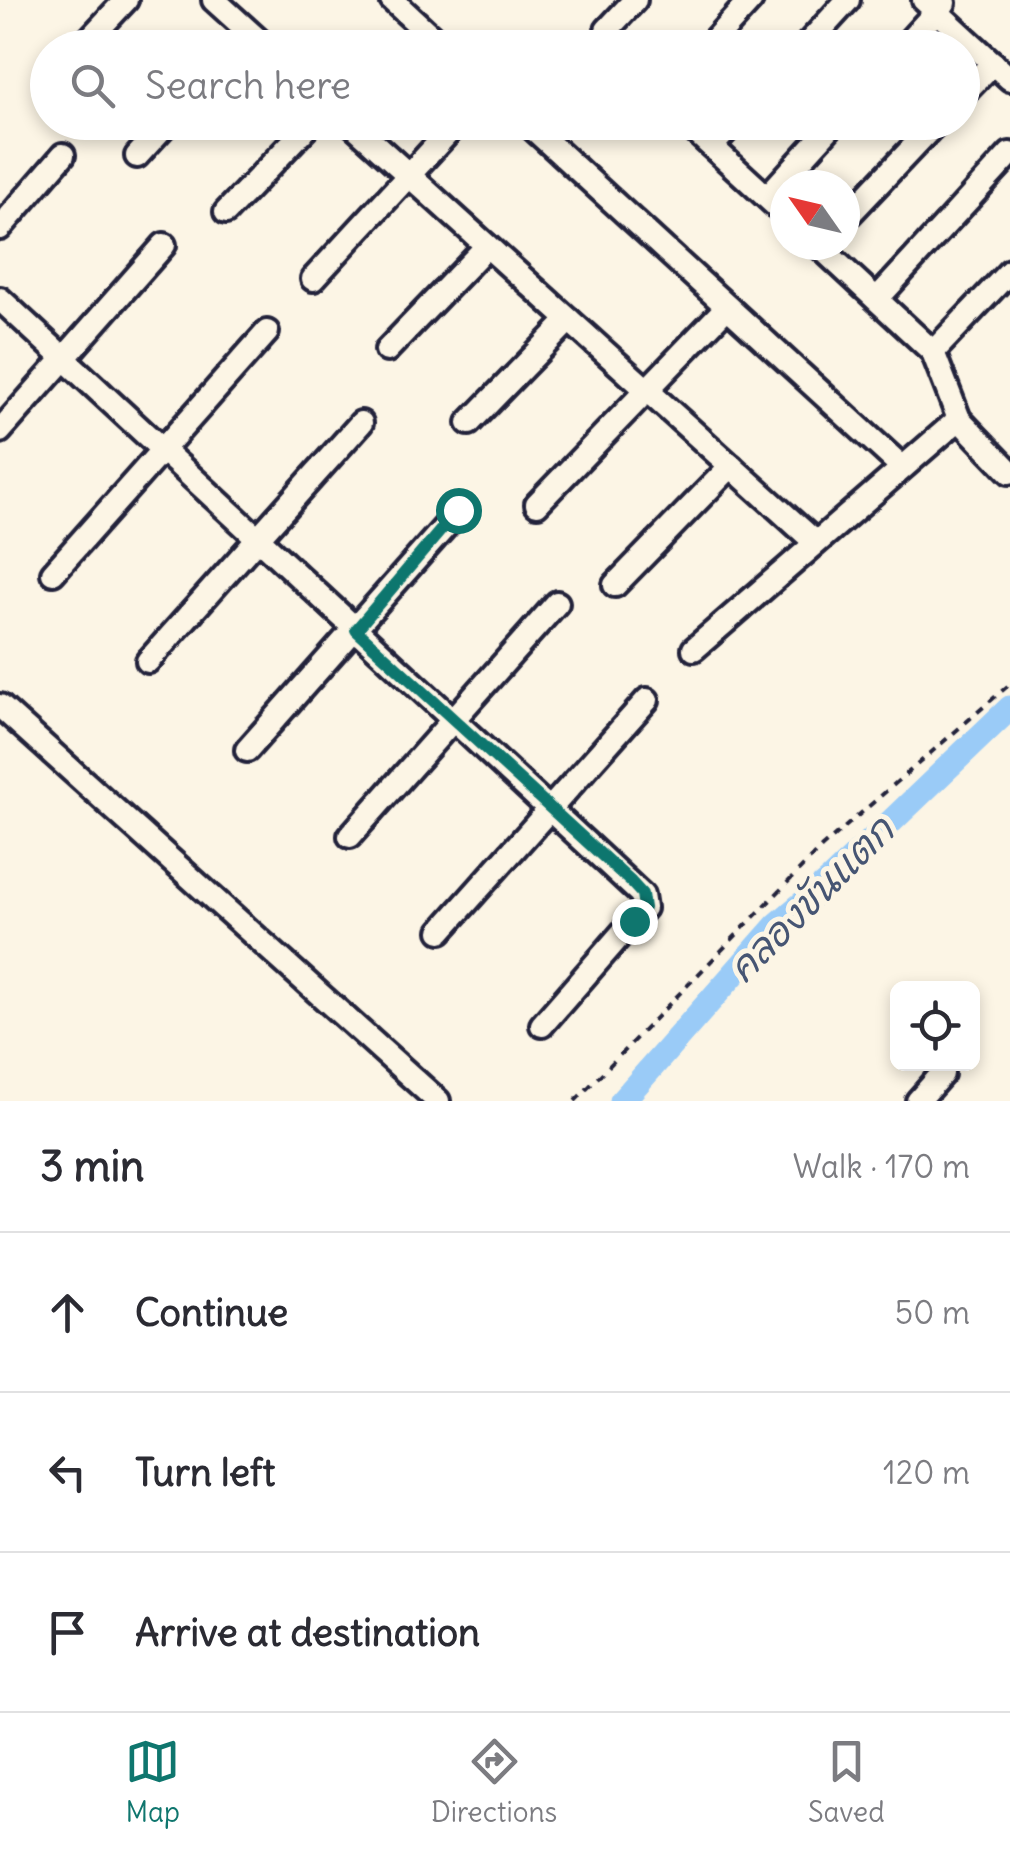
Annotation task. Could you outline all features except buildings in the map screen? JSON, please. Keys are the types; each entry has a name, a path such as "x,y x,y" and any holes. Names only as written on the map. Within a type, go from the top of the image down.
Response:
{"street":[{"path":"98,30 126,0"},
{"path":"214,0 241,30"},
{"path":"392,0 424,30"},
{"path":"607,30 635,0"},
{"path":"724,30 751,0"},
{"path":"820,30 848,0"},
{"path":"916,30 935,4 961,30"},
{"path":"980,49 1002,71 980,84"},
{"path":"137,156 152,140"},
{"path":"226,212 295,140"},
{"path":"370,140 815,542"},
{"path":"313,279 442,140"},
{"path":"546,140 902,466"},
{"path":"705,140 770,200"},
{"path":"712,146 718,140"},
{"path":"767,197 819,140"},
{"path":"860,203 919,140"},
{"path":"877,299 1010,154"},
{"path":"0,228 64,155"},
{"path":"0,431 164,245"},
{"path":"387,350 487,246"},
{"path":"835,260 933,352 958,420 1010,472"},
{"path":"933,352 1010,271"},
{"path":"0,299 642,894 644,908 542,1025"},
{"path":"537,504 727,307"},
{"path":"469,423 569,320"},
{"path":"53,573 267,332"},
{"path":"694,649 958,420"},
{"path":"148,661 361,423"},
{"path":"615,585 731,466"},
{"path":"247,750 458,510"},
{"path":"350,836 557,603"},
{"path":"441,931 647,700"},
{"path":"0,706 438,1101"},
{"path":"918,1101 942,1074"}],"path":[{"path":"576,1101 822,847 1010,684"}],"waterway":[{"name":"คลองขันแตก","path":"622,1101 777,925 830,880 1010,708"}],"route":[{"path":"458,510 356,630 631,882 642,894 644,908 634,921"}]}
